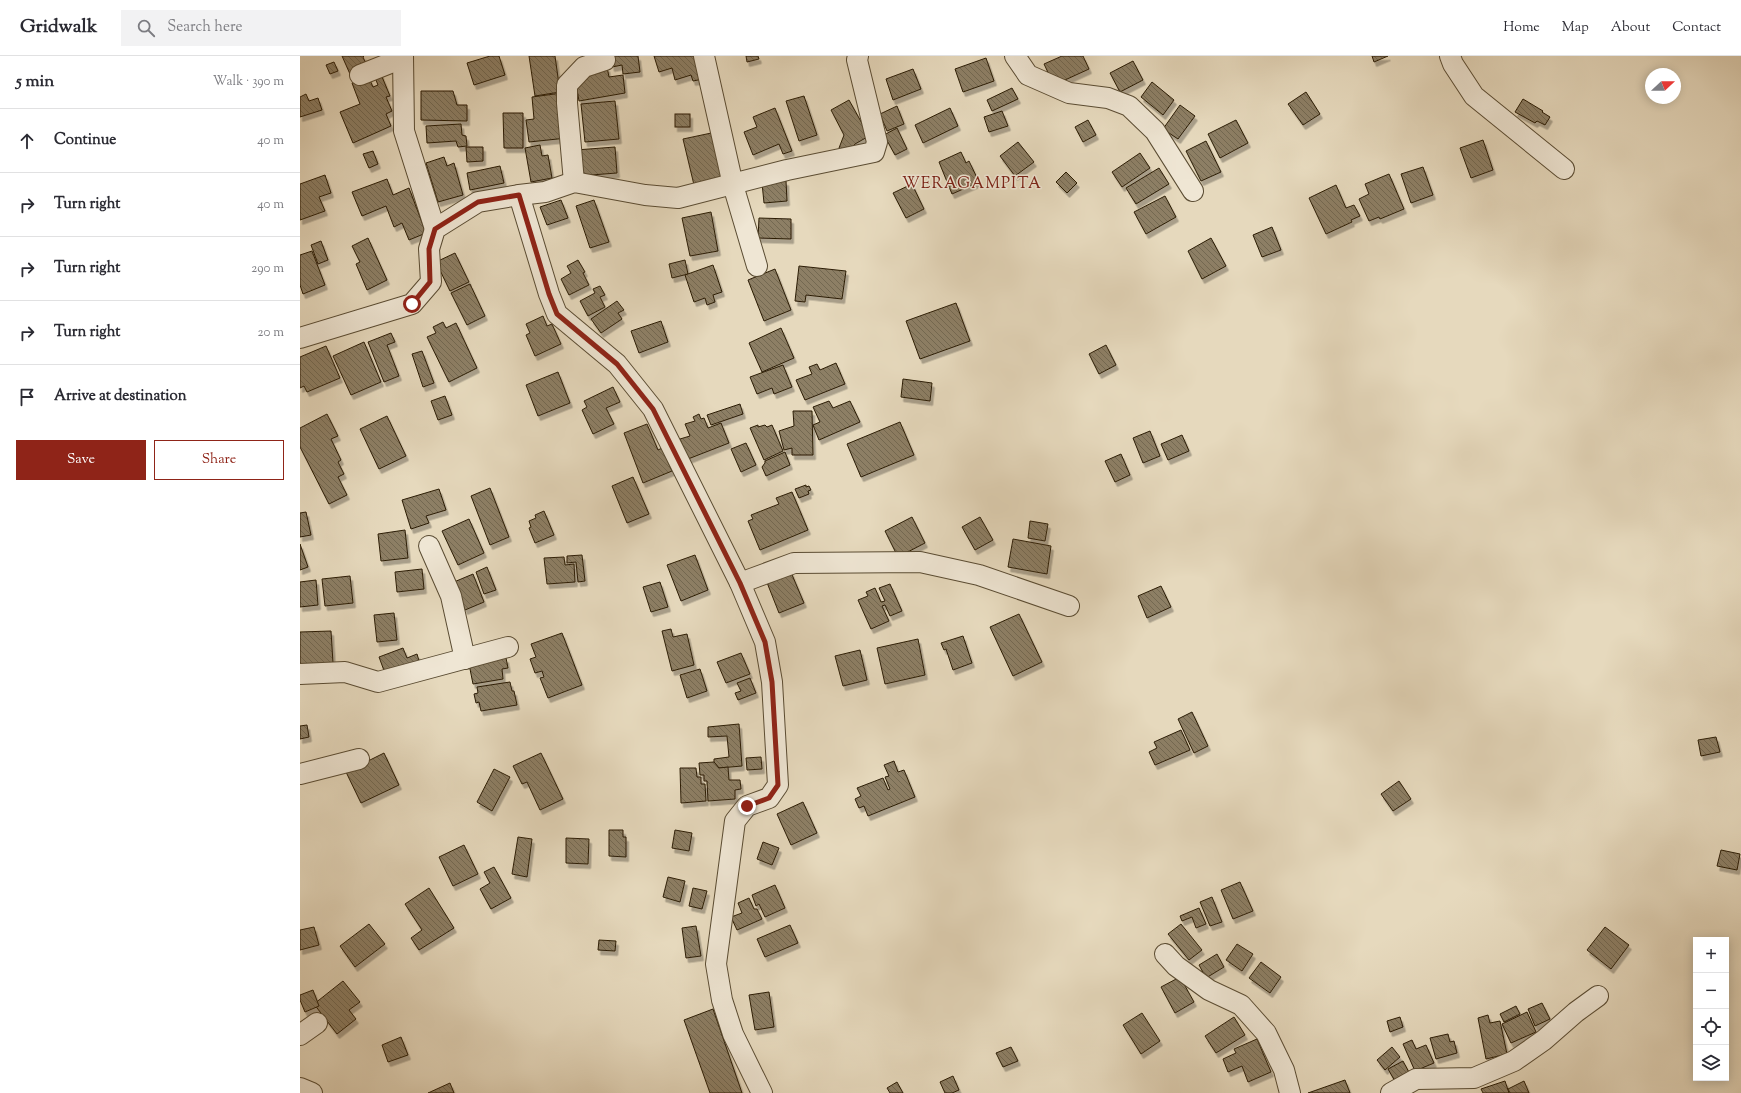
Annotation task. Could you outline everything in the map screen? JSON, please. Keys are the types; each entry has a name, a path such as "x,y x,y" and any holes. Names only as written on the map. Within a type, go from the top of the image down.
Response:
{"street":[{"path":"704,56 733,185 757,266"},
{"path":"1015,56 1028,75 1069,93 1108,98 1129,106 1155,131 1193,191"},
{"path":"1450,56 1453,64 1474,96 1564,170"},
{"path":"300,338 412,304 430,282 429,249 435,229 404,131 403,57 360,75"},
{"path":"435,229 478,202 545,192 574,182 645,195 678,198 787,170 874,152 877,142 857,57"},
{"path":"574,182 567,85 584,67 605,60"},
{"path":"519,195 549,294 557,314 617,364 653,409 740,583 765,642 772,682 778,785 769,798 747,806 735,821 716,964 722,1000 733,1034 762,1093"},
{"path":"429,546 451,596 465,658"},
{"path":"740,583 794,563 920,562 979,575 1069,606"},
{"path":"300,674 345,672 378,682 508,647"},
{"path":"300,774 359,758"},
{"path":"1165,954 1176,966 1210,990 1241,1004 1266,1033 1284,1070 1290,1093"},
{"path":"1391,1093 1416,1079 1474,1078 1514,1061 1544,1040 1576,1012 1598,996"},
{"path":"300,1035 317,1023"},
{"path":"300,1088 312,1093"}],"building":[{"path":"342,56 364,56 363,57 367,66 350,74"},
{"path":"490,56 499,56 505,75 474,85 467,63"},
{"path":"529,56 555,56 560,92 535,96"},
{"path":"610,56 638,56 640,72 623,74 622,65 612,67"},
{"path":"654,56 697,56 703,79 693,81 691,75 675,80 672,68 659,72"},
{"path":"746,56 758,56 759,59 747,62"},
{"path":"1062,56 1083,56 1089,69 1054,85 1044,64"},
{"path":"1372,56 1388,56 1374,62"},
{"path":"986,58 994,81 963,92 955,69"},
{"path":"1133,61 1143,80 1120,92 1110,73"},
{"path":"334,62 338,71 330,74 326,65"},
{"path":"607,67 609,77 623,75 625,93 579,101 575,78"},
{"path":"913,69 921,89 893,100 886,79"},
{"path":"380,72 390,96 386,97 392,111 386,114 391,126 353,143 340,112 360,104 352,83 368,76 373,87 378,85 374,75"},
{"path":"1152,82 1174,100 1163,115 1141,97"},
{"path":"1012,88 1018,99 992,111 987,100"},
{"path":"421,91 453,91 457,105 467,105 467,121 421,120"},
{"path":"1306,92 1320,114 1303,125 1288,104"},
{"path":"562,93 567,138 529,142 526,120 534,119 532,97"},
{"path":"306,94 309,101 318,98 322,110 300,117 300,97"},
{"path":"804,96 817,135 799,141 786,101"},
{"path":"1523,99 1550,117 1545,125 1537,121 1535,123 1515,112"},
{"path":"849,100 869,136 855,144 849,152 839,148 844,135 831,110"},
{"path":"615,101 619,139 585,142 581,104"},
{"path":"1180,105 1195,116 1178,139 1163,129"},
{"path":"897,106 904,124 887,131 880,114"},
{"path":"775,108 792,151 783,154 779,144 753,155 744,132 757,127 753,117"},
{"path":"950,108 958,126 923,143 915,125"},
{"path":"1002,111 1008,126 989,132 984,117"},
{"path":"503,113 523,113 523,148 504,148"},
{"path":"675,114 690,114 690,127 675,127"},
{"path":"1088,120 1096,135 1083,142 1075,127"},
{"path":"1236,120 1248,143 1220,158 1208,134"},
{"path":"461,124 462,135 466,136 467,146 458,147 456,141 427,143 426,126"},
{"path":"897,128 907,149 895,155 884,135"},
{"path":"716,132 726,178 694,185 683,139"},
{"path":"1483,140 1493,170 1471,178 1460,148"},
{"path":"1206,141 1221,172 1201,181 1186,151"},
{"path":"1018,142 1034,162 1015,176 1000,156"},
{"path":"540,145 542,156 548,155 552,178 531,182 525,148"},
{"path":"466,147 483,147 483,161 467,162"},
{"path":"615,147 617,173 578,176 576,150"},
{"path":"373,151 378,164 369,168 363,154"},
{"path":"961,152 966,163 969,161 979,182 952,194 939,162"},
{"path":"1140,153 1150,168 1122,187 1112,172"},
{"path":"444,157 447,166 454,163 463,195 438,202 426,163"},
{"path":"500,166 504,183 470,190 467,173"},
{"path":"1423,167 1433,195 1411,203 1401,174"},
{"path":"1159,168 1169,184 1136,204 1126,188"},
{"path":"1066,172 1077,183 1067,193 1056,182"},
{"path":"1389,174 1404,209 1380,219 1379,217 1369,221 1359,199 1369,194 1365,184"},
{"path":"325,175 331,193 319,197 325,211 300,220 300,184"},
{"path":"387,179 393,195 409,188 426,233 409,240 402,223 394,227 386,206 362,216 352,192"},
{"path":"786,181 787,201 764,203 762,183"},
{"path":"912,184 924,209 906,218 893,193"},
{"path":"1336,185 1346,208 1354,205 1360,216 1351,220 1352,222 1326,234 1309,198"},
{"path":"1165,196 1176,217 1146,234 1134,212"},
{"path":"561,200 568,218 547,225 540,207"},
{"path":"594,200 609,242 590,248 576,206"},
{"path":"711,212 718,251 690,256 682,218"},
{"path":"759,218 791,219 791,239 758,238"},
{"path":"1272,227 1281,250 1262,257 1253,235"},
{"path":"368,238 387,280 367,290 356,264 360,262 352,246"},
{"path":"1211,238 1226,266 1202,279 1188,251"},
{"path":"321,241 328,260 318,264 311,245"},
{"path":"312,251 325,285 303,294 300,285 300,255"},
{"path":"455,253 469,282 450,291 436,262"},
{"path":"578,260 585,272 583,273 589,285 569,295 561,279 571,273 567,266"},
{"path":"685,260 688,274 672,278 669,264"},
{"path":"713,265 722,292 713,295 715,302 707,305 705,298 694,302 685,275"},
{"path":"799,266 846,271 842,299 806,295 805,302 795,301"},
{"path":"775,269 791,310 764,321 748,280"},
{"path":"470,284 485,316 467,325 451,293"},
{"path":"600,286 605,295 600,297 605,307 588,316 580,301 595,293 593,289"},
{"path":"617,301 624,310 618,313 622,319 601,333 591,319"},
{"path":"956,303 970,341 920,359 906,321"},
{"path":"543,316 547,326 552,324 561,344 535,356 526,335 530,333 526,324"},
{"path":"661,321 668,342 639,353 631,331"},
{"path":"443,322 446,328 456,323 477,368 449,382 427,337 436,333 433,327"},
{"path":"781,328 794,358 762,372 749,343"},
{"path":"391,333 395,342 387,345 399,376 384,382 368,342"},
{"path":"364,342 381,382 351,395 333,356"},
{"path":"1106,345 1116,365 1099,374 1089,354"},
{"path":"326,346 340,378 307,392 304,386 300,388 300,357"},
{"path":"422,351 434,383 423,387 412,354"},
{"path":"836,363 845,384 805,400 796,380 812,374 809,367 817,364 820,370"},
{"path":"783,365 792,387 774,394 772,388 757,394 750,377"},
{"path":"558,372 570,403 538,416 526,385"},
{"path":"903,379 932,383 930,401 901,397"},
{"path":"613,387 620,402 606,408 614,424 593,434 582,410 587,407 584,401"},
{"path":"445,396 452,415 438,420 431,401"},
{"path":"829,401 833,408 850,401 860,422 819,440 813,425 820,422 813,407"},
{"path":"740,404 743,414 711,425 707,415"},
{"path":"793,411 812,411 813,455 792,455 792,448 784,450 779,431 794,426"},
{"path":"327,414 338,436 331,439 341,460 338,462 344,474 338,477 347,495 329,504 300,447 300,428"},
{"path":"699,414 701,419 704,418 708,428 721,423 729,443 688,459 680,439 690,436 685,424 695,421 693,417"},
{"path":"387,416 406,456 379,469 360,429"},
{"path":"900,422 914,455 861,477 847,444"},
{"path":"647,424 658,450 662,448 672,471 643,483 624,433"},
{"path":"758,425 758,427 765,425 767,427 772,425 783,451 764,460 750,428"},
{"path":"1150,431 1160,456 1143,463 1133,438"},
{"path":"1182,435 1189,451 1168,460 1161,444"},
{"path":"746,443 756,465 741,472 731,449"},
{"path":"785,452 790,465 766,476 762,467 765,461"},
{"path":"1121,454 1130,475 1115,482 1105,461"},
{"path":"633,477 649,514 627,523 612,486"},
{"path":"806,485 806,487 809,486 811,490 808,491 809,494 799,498 795,489"},
{"path":"490,488 509,537 490,545 471,496"},
{"path":"439,489 446,510 426,516 429,523 411,529 402,500"},
{"path":"792,492 808,530 760,550 748,521 753,519 751,515 779,504 776,498"},
{"path":"544,511 554,535 535,543 529,528 531,527 529,521 536,518 535,515"},
{"path":"306,512 311,535 300,537 300,513"},
{"path":"912,517 925,543 898,557 885,531"},
{"path":"980,517 993,540 975,550 962,527"},
{"path":"469,519 484,553 458,565 442,531"},
{"path":"1030,521 1048,524 1045,541 1028,538"},
{"path":"405,530 408,558 381,561 378,534"},
{"path":"1013,539 1051,546 1047,574 1008,567"},
{"path":"300,544 308,567 300,570"},
{"path":"582,555 585,581 578,582 576,562 567,563 567,556"},
{"path":"695,555 708,590 681,601 667,565"},
{"path":"564,557 565,565 574,564 575,582 547,584 544,558"},
{"path":"487,567 496,590 484,594 476,572"},
{"path":"422,569 424,589 397,592 395,572"},
{"path":"790,570 804,603 779,613 766,580"},
{"path":"473,574 484,602 465,610 454,582"},
{"path":"350,576 353,603 325,606 322,579"},
{"path":"316,580 318,605 300,607 300,582"},
{"path":"660,582 668,607 651,612 643,587"},
{"path":"890,584 902,611 890,616 885,605 882,606 889,621 871,629 858,600 868,596 866,592 875,588 881,602 885,601 879,588"},
{"path":"1161,586 1171,607 1147,618 1138,596"},
{"path":"394,613 397,640 377,642 374,615"},
{"path":"1019,614 1042,662 1013,676 990,627"},
{"path":"671,629 673,637 687,634 694,665 672,671 662,631"},
{"path":"331,631 333,663 300,664 300,632"},
{"path":"562,633 582,685 548,698 540,678 544,677 542,671 535,673 530,659 536,657 531,644"},
{"path":"963,636 972,663 953,670 946,649 944,650 941,643"},
{"path":"918,639 925,675 885,684 877,648"},
{"path":"403,648 407,658 417,654 420,664 386,676 379,657"},
{"path":"860,650 867,680 843,686 835,656"},
{"path":"741,653 750,674 726,683 717,662"},
{"path":"506,658 508,668 502,669 503,679 473,684 469,664"},
{"path":"700,669 707,691 687,698 680,675"},
{"path":"750,678 756,693 738,700 735,693 741,691 737,683"},
{"path":"510,682 512,691 514,691 517,705 481,711 479,702 476,703 474,694 478,693 477,687"},
{"path":"1192,712 1208,746 1194,753 1178,719"},
{"path":"739,724 742,766 719,768 714,762 714,759 729,757 727,736 708,737 708,727"},
{"path":"307,725 309,737 300,739 300,726"},
{"path":"1181,730 1190,750 1155,765 1149,752 1157,748 1154,742"},
{"path":"1716,737 1720,752 1701,756 1698,740"},
{"path":"384,753 399,785 361,803 346,772"},
{"path":"541,753 563,799 540,810 527,782 522,784 513,766"},
{"path":"761,757 762,769 747,770 746,758"},
{"path":"894,761 898,772 904,770 915,797 868,816 864,806 859,808 855,799 861,796 857,788 883,778 888,790 890,789 885,777 889,776 884,765"},
{"path":"714,762 719,768 728,767 729,780 740,780 741,789 735,790 735,799 708,801 707,781 704,781 704,775 700,775 699,763"},
{"path":"680,768 696,768 697,777 701,777 701,784 705,784 706,801 681,803"},
{"path":"494,769 510,777 492,811 477,802"},
{"path":"1399,781 1411,799 1393,811 1381,794"},
{"path":"803,802 817,833 791,845 777,814"},
{"path":"609,830 623,830 623,837 626,837 626,857 609,856"},
{"path":"675,830 692,833 689,851 672,848"},
{"path":"518,837 532,839 527,877 512,874"},
{"path":"566,838 589,839 588,864 566,863"},
{"path":"763,842 779,848 772,865 757,859"},
{"path":"464,845 478,874 453,886 439,857"},
{"path":"1721,850 1740,854 1737,870 1717,866"},
{"path":"494,867 511,898 491,909 480,889 490,883 484,872"},
{"path":"668,877 685,881 680,902 663,897"},
{"path":"1240,882 1253,911 1233,919 1221,890"},
{"path":"775,885 785,908 765,917 759,904 756,906 752,895"},
{"path":"429,888 454,928 419,950 411,938 422,930 405,904"},
{"path":"693,888 707,891 702,909 689,906"},
{"path":"1212,897 1222,922 1210,926 1200,902"},
{"path":"749,898 754,909 757,909 762,919 737,930 731,917 742,913 738,903"},
{"path":"1199,908 1206,924 1196,928 1192,917 1182,921 1180,916"},
{"path":"369,924 385,944 355,967 340,946"},
{"path":"1181,924 1202,950 1189,960 1168,934"},
{"path":"790,925 798,943 765,957 757,939"},
{"path":"696,926 701,956 686,958 682,928"},
{"path":"314,927 319,945 300,950 300,930"},
{"path":"1605,927 1629,945 1611,969 1587,950"},
{"path":"599,940 616,941 615,951 598,950"},
{"path":"1237,944 1253,954 1242,971 1226,960"},
{"path":"1217,954 1224,967 1206,978 1199,965"},
{"path":"1261,962 1281,977 1270,993 1249,978"},
{"path":"1180,977 1194,1002 1175,1013 1161,987"},
{"path":"343,981 360,1002 349,1010 356,1019 337,1034 314,1004"},
{"path":"313,990 319,1006 305,1012 300,1000 300,995"},
{"path":"769,992 774,1027 755,1030 749,995"},
{"path":"1542,1003 1550,1019 1535,1026 1528,1009"},
{"path":"1516,1006 1520,1014 1504,1022 1500,1014"},
{"path":"713,1009 742,1093 710,1093 684,1020"},
{"path":"1527,1012 1536,1032 1511,1043 1502,1024"},
{"path":"1142,1013 1160,1041 1141,1054 1123,1025"},
{"path":"1488,1015 1490,1023 1500,1021 1507,1054 1486,1059 1478,1018"},
{"path":"1234,1017 1245,1035 1216,1053 1205,1036"},
{"path":"1400,1017 1403,1027 1390,1032 1387,1021"},
{"path":"1448,1034 1450,1042 1454,1041 1457,1053 1436,1059 1430,1038"},
{"path":"401,1037 408,1055 388,1062 382,1045"},
{"path":"1257,1039 1271,1072 1248,1082 1242,1066 1228,1072 1223,1059 1236,1053 1234,1049"},
{"path":"1412,1040 1416,1049 1426,1045 1434,1063 1415,1071 1403,1044"},
{"path":"1011,1047 1018,1061 1003,1067 996,1053"},
{"path":"1392,1047 1400,1057 1385,1070 1377,1060"},
{"path":"1403,1061 1411,1076 1396,1083 1388,1069"},
{"path":"953,1076 959,1090 952,1093 945,1093 940,1082"},
{"path":"1345,1080 1350,1093 1308,1093"},
{"path":"1505,1081 1509,1093 1483,1093 1481,1089"},
{"path":"1524,1081 1529,1093 1510,1093 1508,1089"},
{"path":"897,1082 903,1093 890,1093 887,1088"},
{"path":"450,1083 454,1093 428,1093"}],"district":[{"name":"WERAGAMPITA","path":"972,182"}],"route":[{"path":"412,304 430,282 429,249 435,229 478,202 519,195 549,294 557,314 617,364 653,409 740,583 765,642 772,682 778,785 769,798 747,806"}]}
